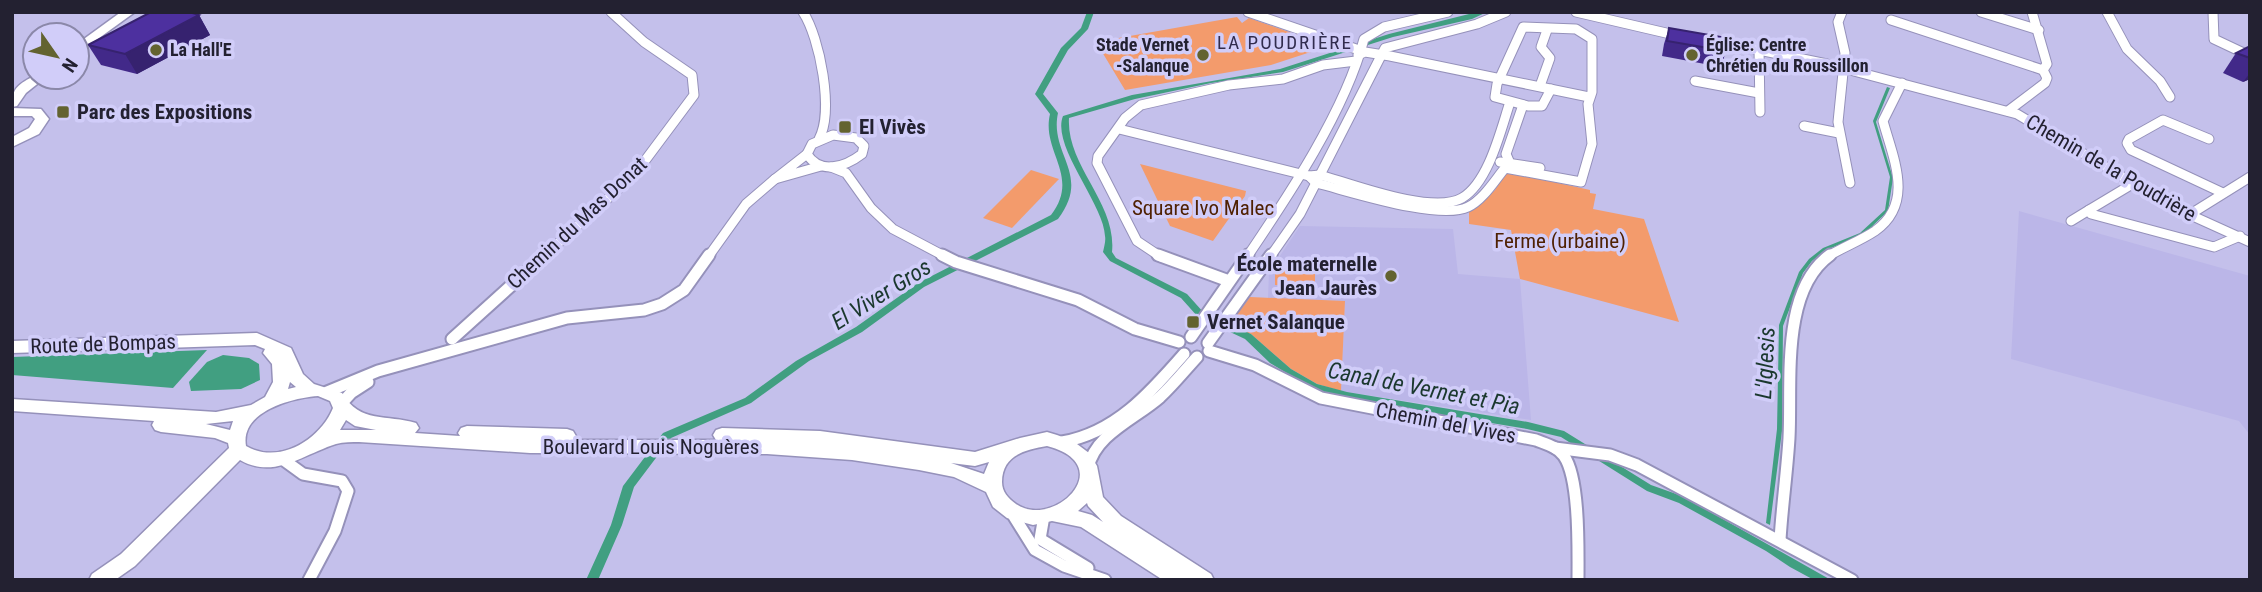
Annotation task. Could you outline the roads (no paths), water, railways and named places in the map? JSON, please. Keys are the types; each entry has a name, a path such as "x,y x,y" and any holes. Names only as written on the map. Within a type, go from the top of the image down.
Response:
{"main road":[{"path":"91,40 129,12"},
{"path":"29,91 23,99 30,111"},
{"path":"12,112 30,111 41,115 41,123 34,131 12,143"},
{"name":"Route de Bompas","path":"12,347 257,339 285,352 296,377 318,391 336,397 341,406"},
{"name":"Route de Bompas","path":"194,342 251,345 276,356 282,366 283,381 279,392 263,405"},
{"path":"12,405 216,418 318,391"},
{"path":"243,449 239,429 263,405"},
{"path":"306,449 333,428 341,406"},
{"name":"Boulevard Louis Noguères","path":"341,406 361,421 391,426 635,441"},
{"path":"12,415 173,426 217,432 243,449"},
{"name":"Boulevard Louis Noguères","path":"243,449 281,458 337,437 359,435 509,447 635,441 846,441 963,458 991,456 1007,450"},
{"name":"Boulevard Louis Noguères","path":"743,440 940,466 969,474 990,486"},
{"path":"1179,580 1085,520 1020,514 1010,510 1000,503 990,486 991,473 997,460 1007,450 1033,440 1060,442 1083,457 1095,501 1114,521 1204,580"},
{"path":"99,580 128,560 243,449"},
{"path":"1047,516 1076,502 1085,492 1089,475"}],"street":[{"name":"Chemin du Mas Donat","path":"452,339 635,174 694,95 692,75 644,42 611,12"},
{"path":"803,12 817,34 821,55 824,130 819,139"},
{"path":"1248,12 1272,16 1339,45 1366,66 1378,59 1540,86 1589,97"},
{"path":"1060,442 1074,442 1092,435 1128,411 1151,391 1187,351 1210,343 1300,214 1311,177 1355,73 1364,39 1372,32 1398,23 1448,12"},
{"path":"1089,475 1091,453 1101,442 1160,397 1187,351 1194,333 1229,281 1280,209 1311,177 1385,48 1399,42 1484,22 1506,12"},
{"path":"1842,12 1836,20 1846,50 1838,110 1839,133 1850,183"},
{"path":"1981,12 2039,30"},
{"path":"2008,111 2045,83 2043,70 2047,64 2032,12"},
{"path":"2107,12 2127,49 2161,81 2169,97"},
{"path":"2213,12 2214,39"},
{"path":"1576,29 1579,13 1685,37"},
{"path":"1891,20 2043,70"},
{"path":"1488,162 1581,182 1592,144 1589,97 1592,92 1594,44 1588,35 1576,29 1521,28 1494,94 1497,98 1510,102 1542,106 1550,89"},
{"path":"1540,86 1550,58 1541,47 1547,30"},
{"path":"2214,39 2250,50"},
{"path":"2214,39 2250,55"},
{"name":"Chemin de la Poudrière","path":"1709,40 1843,68 2008,111 2032,121 2189,215 2250,242"},
{"path":"1759,49 1760,112"},
{"path":"1229,281 1156,255 1137,241 1097,163 1098,156 1135,109 1149,103 1229,85 1283,79 1323,65 1357,58"},
{"path":"1695,80 1759,93"},
{"path":"1780,540 1789,441 1793,324 1807,278 1819,262 1870,236 1883,225 1892,212 1899,190 1899,179 1883,121 1902,83"},
{"path":"1311,177 1418,200 1444,203 1464,197 1488,162 1510,102"},
{"path":"1119,129 1311,177 1431,211 1456,211 1469,207 1478,200 1505,164 1523,105"},
{"path":"2209,139 2163,120 2129,139 2127,144 2131,150 2223,193"},
{"path":"775,179 807,168 848,168 862,154 864,146 856,138 840,134 824,122"},
{"path":"1804,126 1839,133"},
{"path":"318,391 401,364 567,318 662,304 684,290 746,204 807,154 812,144 819,139 840,134"},
{"path":"807,154 814,164 826,167"},
{"path":"848,168 870,208 893,229 956,261 1078,300 1135,329 1187,351"},
{"path":"2189,215 2250,177"},
{"path":"2071,221 2134,183"},
{"path":"2089,210 2091,214 2101,218 2214,247 2220,247 2236,236"},
{"name":"Chemin de la Poudrière","path":"2236,236 2250,235"},
{"name":"Chemin del Vives","path":"1194,333 1321,398 1536,440 1555,448 1610,455 1637,465 1852,580"},
{"path":"341,406 361,386 401,364"},
{"path":"1555,448 1566,458 1573,494 1578,580"},
{"path":"298,468 306,449"},
{"path":"281,458 303,474 340,479 348,486 350,494 322,561 309,580"},
{"path":"1010,510 1020,523 1029,544 1039,553 1107,580"},
{"path":"1047,516 1040,538 1107,580"}],"place":[{"name":"La Hall'E","path":"156,50"},
{"name":"Stade Vernet -Salanque","path":"1203,55"},
{"name":"Église: Centre Chrétien du Roussillon","path":"1692,55"},
{"name":"Parc des Expositions","path":"63,112"},
{"name":"El Vivès","path":"845,127"},
{"name":"École maternelle Jean Jaurès","path":"1391,276"},
{"name":"Vernet Salanque","path":"1193,322"}],"district":[{"name":"LA POUDRIÈRE","path":"1285,42"}],"park label":[{"name":"Square Ivo Malec","path":"1203,208"},
{"name":"Ferme (urbaine)","path":"1560,241"}],"water label":[{"name":"El Viver Gros","path":"881,294"},
{"name":"L'Iglesis","path":"1765,363"},
{"name":"Canal de Vernet et Pia","path":"1424,388"}]}
